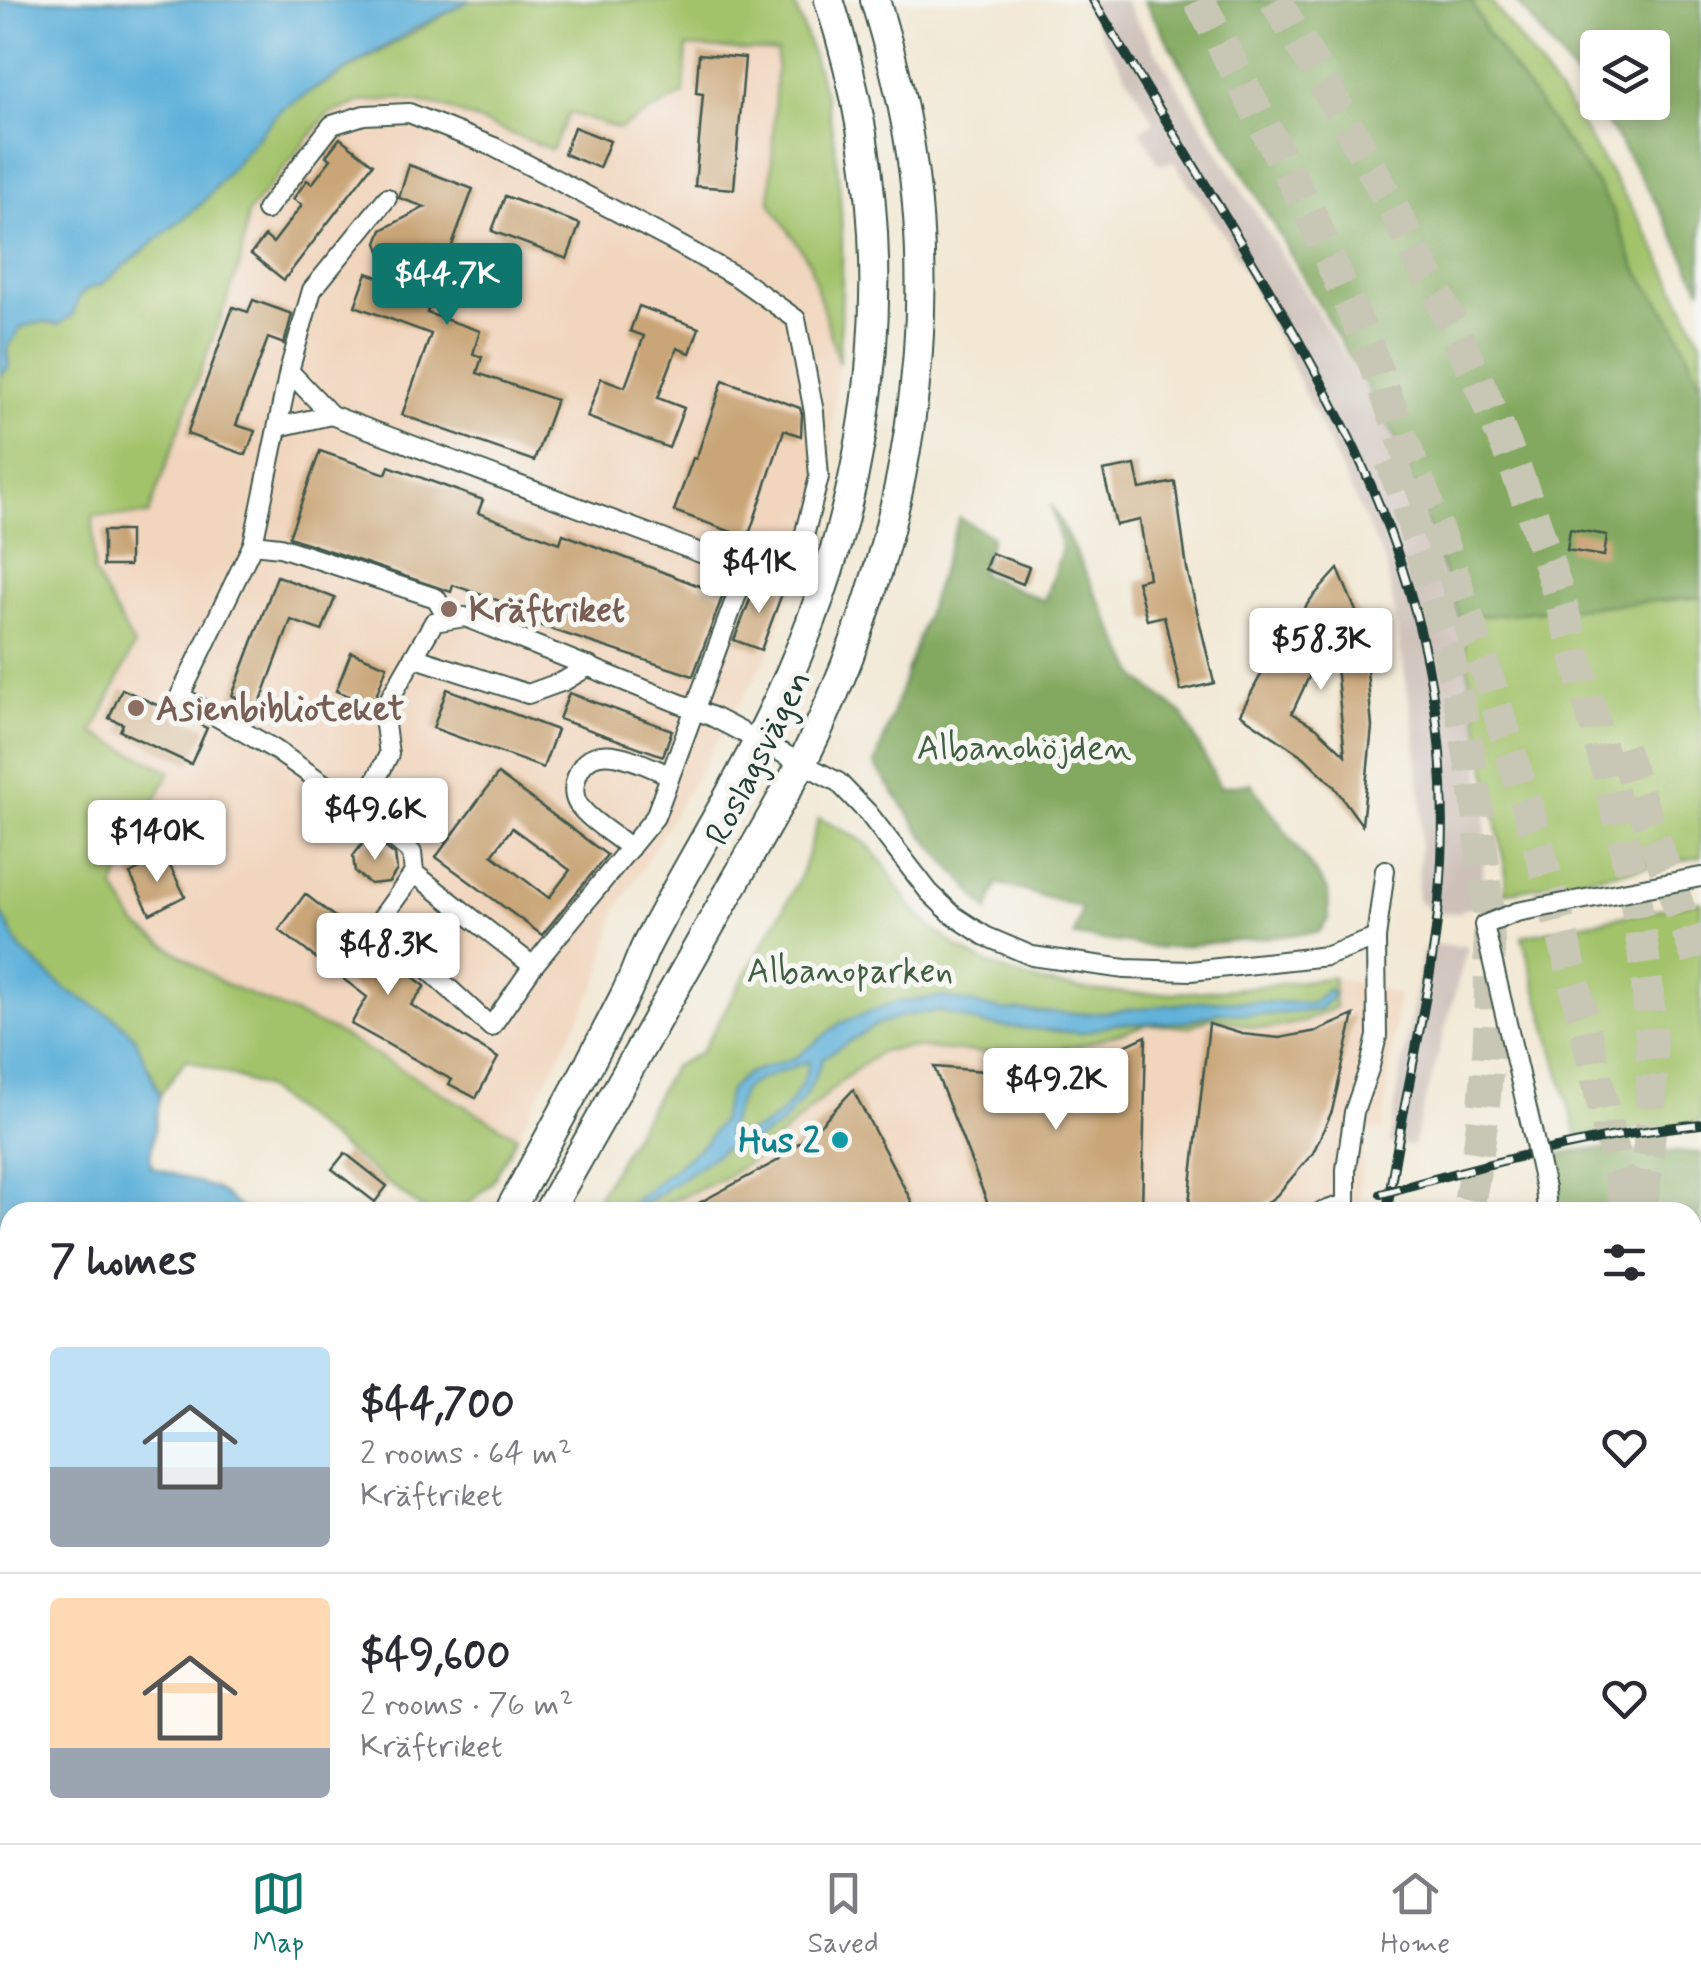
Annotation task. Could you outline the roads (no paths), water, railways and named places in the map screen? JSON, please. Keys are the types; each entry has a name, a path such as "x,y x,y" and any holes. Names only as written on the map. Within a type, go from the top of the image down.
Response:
{"main road":[{"name":"Roslagsvägen","path":"514,1202 628,989 645,947 759,740 814,614 838,542 864,438 875,278 864,142 851,72 829,0"},
{"name":"Roslagsvägen","path":"554,1202 802,763 826,714 862,621 892,521 912,416 919,318 912,170 898,84 875,0"}],"street":[{"path":"266,210 332,125 364,115 408,113 494,147 664,243 737,277 796,319 814,412 819,477 804,540 776,562 746,570 331,416 289,371"},
{"path":"387,198 312,290 251,528 180,696 274,749 361,810 412,853 414,873 378,923 491,1027 532,966 654,816 746,570"},
{"path":"278,427 331,416"},
{"path":"251,528 280,546 436,598 447,617"},
{"path":"361,810 389,754 385,725 389,700 434,622 465,617 694,709 842,784 929,892 953,915 985,936 1032,956 1125,969 1191,970 1327,956 1376,938"},
{"path":"413,657 528,694 564,682 590,666"},
{"path":"630,848 579,807 573,790 578,770 601,752 670,775"},
{"path":"1346,1202 1354,1112 1377,1036 1376,938 1386,870"},
{"path":"414,873 532,966"},
{"path":"1546,1202 1484,925 1517,912 1701,876"}],"water":[{"path":"0,0 471,0 414,29 281,109 201,204 102,284 82,294 74,314 58,325 42,322 21,327 7,349 9,367 0,375"},
{"path":"0,909 20,949 65,989 115,1018 134,1036 160,1095 152,1167 217,1189 233,1202 0,1202"},
{"path":"1328,989 1334,995 1319,1010 1263,1015 1218,1012 1185,1022 1116,1024 1080,1033 985,1025 940,1011 902,1016 878,1024 824,1057 807,1094 779,1127 754,1141 724,1149 647,1202 633,1202 706,1142 720,1121 729,1091 748,1073 797,1057 840,1023 895,1002 943,997 1002,1010 1088,1014 1208,1001 1312,1003","holes":["809,1061 799,1089 768,1123 741,1134 726,1133 743,1090 756,1081"]}],"tunnel":[{"path":"1199,0 1312,218 1368,347 1449,561 1536,836 1626,1202"},
{"path":"1275,0 1371,167 1458,338 1510,455 1556,587 1625,845 1645,965 1652,1086 1642,1202"},
{"path":"1391,461 1446,642 1466,736 1480,832 1488,929 1489,1025 1482,1120 1469,1202"},
{"path":"1622,748 1701,969"}],"railway":[{"path":"1093,0 1321,382 1389,530 1414,607 1432,687 1441,771 1442,861 1433,950 1388,1202"},
{"path":"1381,1194 1580,1143 1701,1124"}],"place":[{"name":"Kräftriket","path":"449,609"},
{"name":"Asienbiblioteket","path":"136,708"},
{"name":"Hus 2","path":"840,1140"}],"park label":[{"name":"Albanohöjden","path":"1024,747"},
{"name":"Albanoparken","path":"850,970"}]}
